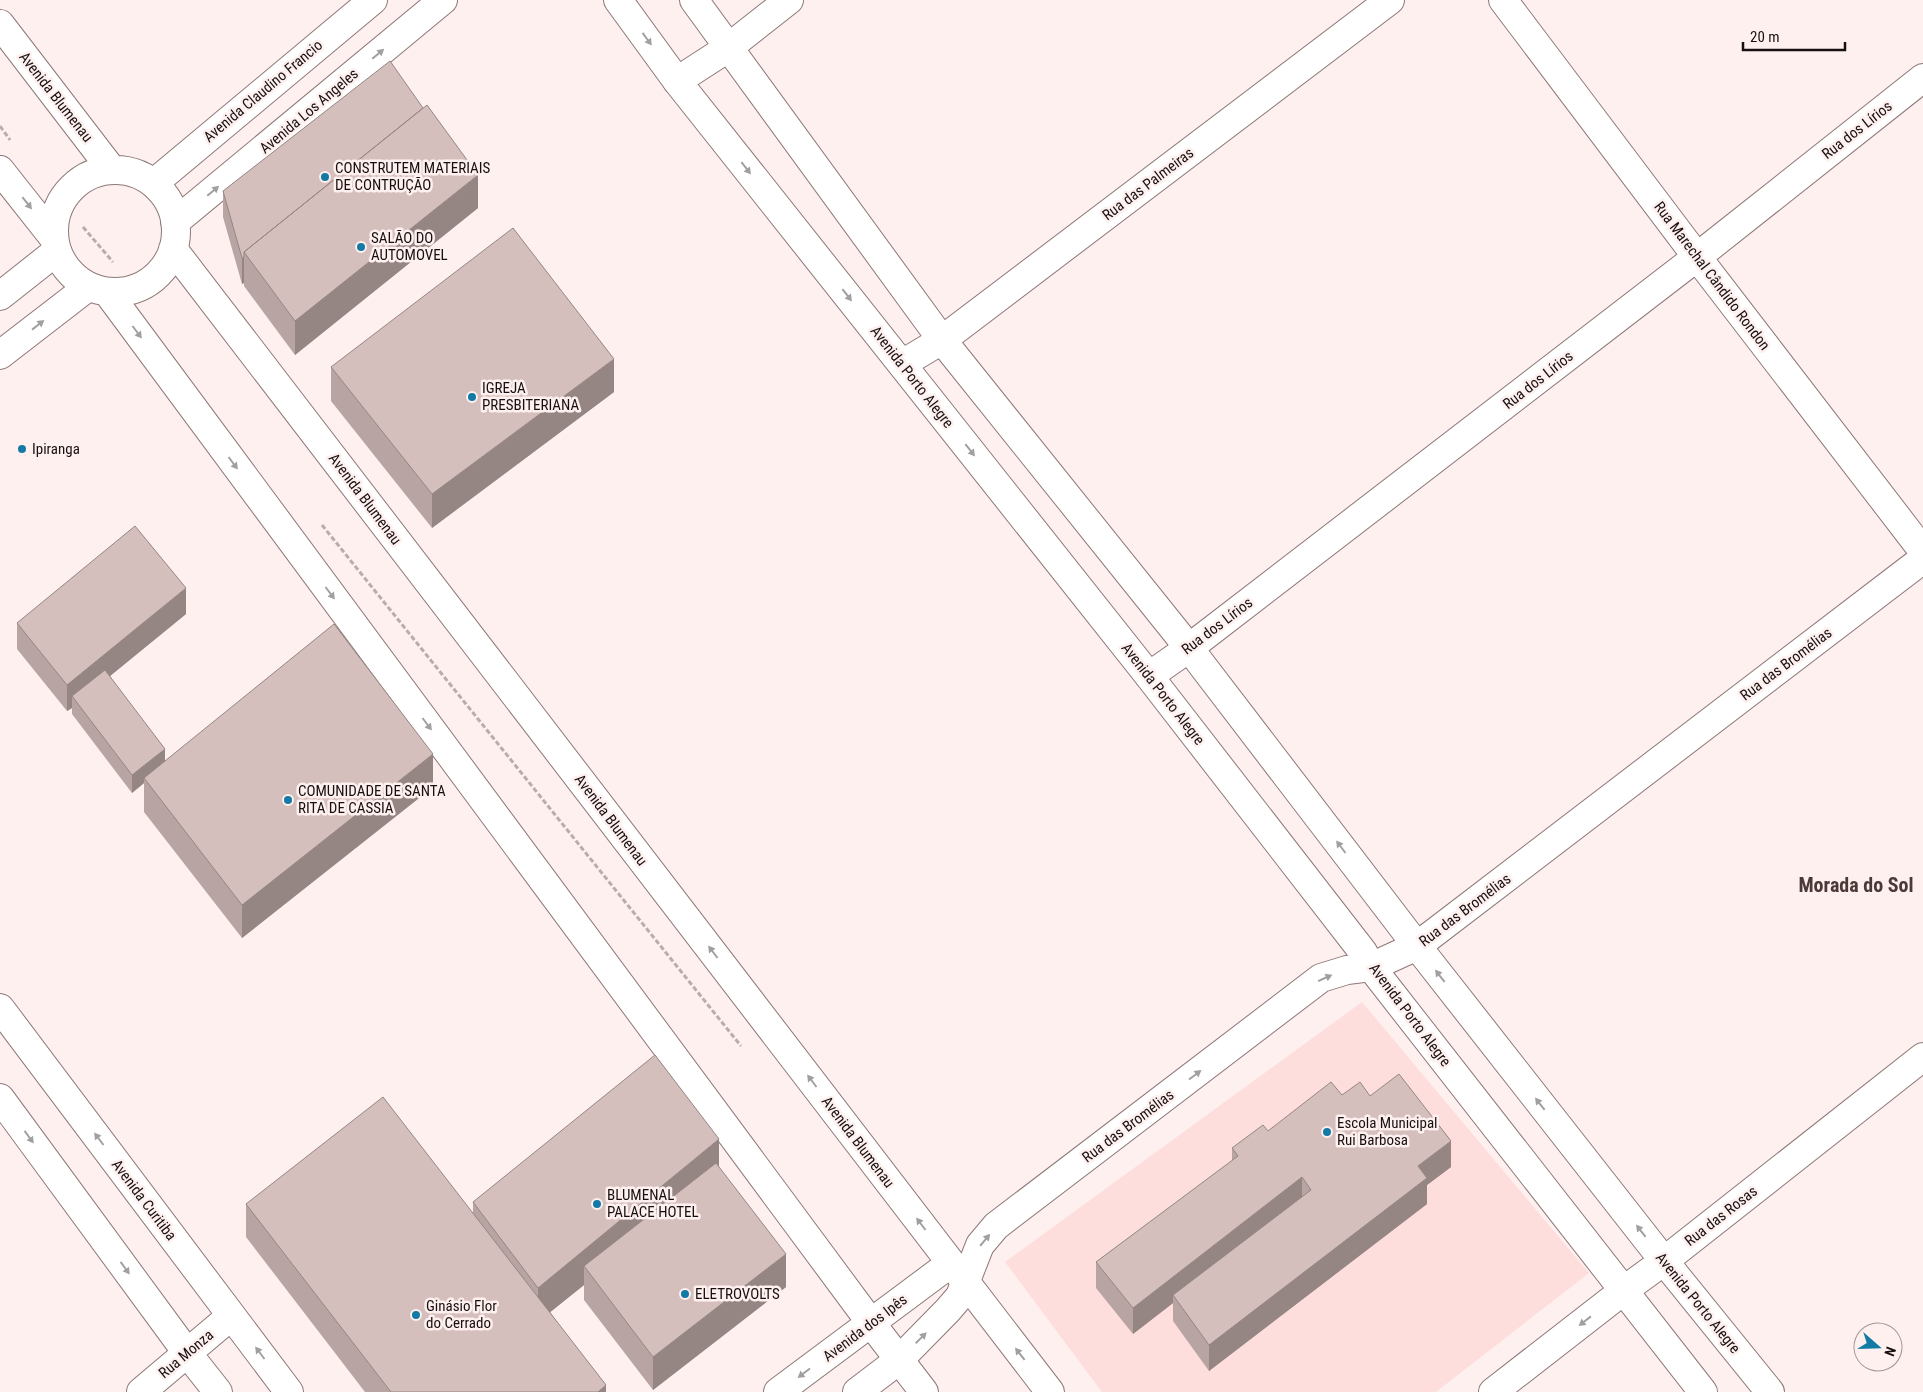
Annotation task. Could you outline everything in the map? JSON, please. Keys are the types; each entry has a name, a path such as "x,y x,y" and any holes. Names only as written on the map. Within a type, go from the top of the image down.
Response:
{"street":[{"name":"Avenida Claudino Francio","path":"154,183 373,0"},
{"name":"Avenida Los Angeles","path":"175,222 443,0"},
{"name":"Avenida Porto Alegre","path":"618,0 677,81 1148,676 1703,1392"},
{"name":"Avenida Porto Alegre","path":"694,0 942,340 1189,648 1417,946 1664,1261 1770,1392"},
{"path":"677,81 728,48 789,0"},
{"name":"Rua das Palmeiras","path":"902,364 942,340 1390,0"},
{"name":"Rua Marechal Cândido Rondon","path":"1503,0 1697,257 1923,551"},
{"name":"Avenida Blumenau","path":"0,24 112,170"},
{"name":"Rua dos Lírios","path":"1148,676 1189,648 1697,257 1923,78"},
{"path":"118,169 137,173 154,183 166,198 174,215 175,222 176,234 173,249 162,270 148,283 129,292 98,290 70,275 59,257 55,244 55,216 64,197 78,181 97,172 118,169"},
{"path":"0,170 55,244"},
{"path":"0,296 55,244"},
{"name":"Avenida Blumenau","path":"173,249 1050,1392"},
{"path":"0,355 98,290"},
{"path":"98,290 924,1392"},
{"name":"Rua das Bromélias","path":"958,1274 972,1263 980,1245 996,1226 1321,978 1347,970 1372,967 1417,946 1923,559"},
{"name":"Avenida Curitiba","path":"0,1008 289,1392"},
{"name":"Rua das Rosas","path":"1493,1392 1664,1261 1923,1057"},
{"path":"0,1098 218,1392"},
{"path":"857,1392 899,1360 960,1296 958,1274"},
{"name":"Avenida dos Ipês","path":"778,1392 871,1323 958,1274"},
{"name":"Rua Monza","path":"141,1392 231,1316"}],"path":[{"path":"0,126 12,141"},
{"path":"62,202 136,288"},
{"path":"317,519 747,1053"}],"shaded area":[{"name":"Escola Municipal Rui Barbosa","path":"1362,1002 1589,1273 1436,1392 1102,1392 1005,1262"}],"building":[{"path":"390,61 423,108 244,252 244,257 242,258 223,191"},
{"name":"SALÃO DO AUTOMOVEL","path":"427,105 478,175 295,321 244,252"},
{"name":"IGREJA PRESBITERIANA","path":"513,228 614,359 432,494 331,367"},
{"path":"135,526 186,588 67,685 17,623"},
{"name":"COMUNIDADE DE SANTA RITA DE CASSIA","path":"334,624 433,754 242,905 144,778"},
{"path":"105,670 165,749 132,775 72,696"},
{"name":"BLUMENAL PALACE HOTEL","path":"655,1055 719,1139 538,1288 473,1202"},
{"name":"Escola Municipal Rui Barbosa","path":"1399,1074 1451,1141 1418,1166 1427,1178 1209,1345 1173,1295 1311,1190 1302,1177 1133,1308 1096,1262 1238,1156 1232,1148 1263,1125 1268,1131 1331,1082 1342,1095 1360,1082 1370,1096"},
{"name":"Ginásio Flor do Cerrado","path":"383,1097 606,1385 598,1392 391,1392 246,1204"},
{"name":"ELETROVOLTS","path":"716,1163 786,1254 653,1357 584,1266"}],"place":[{"name":"CONSTRUTEM MATERIAIS DE CONTRUÇÃO","path":"325,177"},
{"name":"SALÃO DO AUTOMOVEL","path":"361,247"},
{"name":"IGREJA PRESBITERIANA","path":"472,397"},
{"name":"Ipiranga","path":"22,449"},
{"name":"COMUNIDADE DE SANTA RITA DE CASSIA","path":"288,800"},
{"name":"Escola Municipal Rui Barbosa","path":"1327,1132"},
{"name":"BLUMENAL PALACE HOTEL","path":"597,1204"},
{"name":"ELETROVOLTS","path":"685,1294"},
{"name":"Ginásio Flor do Cerrado","path":"416,1315"}],"district":[{"name":"Morada do Sol","path":"1856,885"}]}
